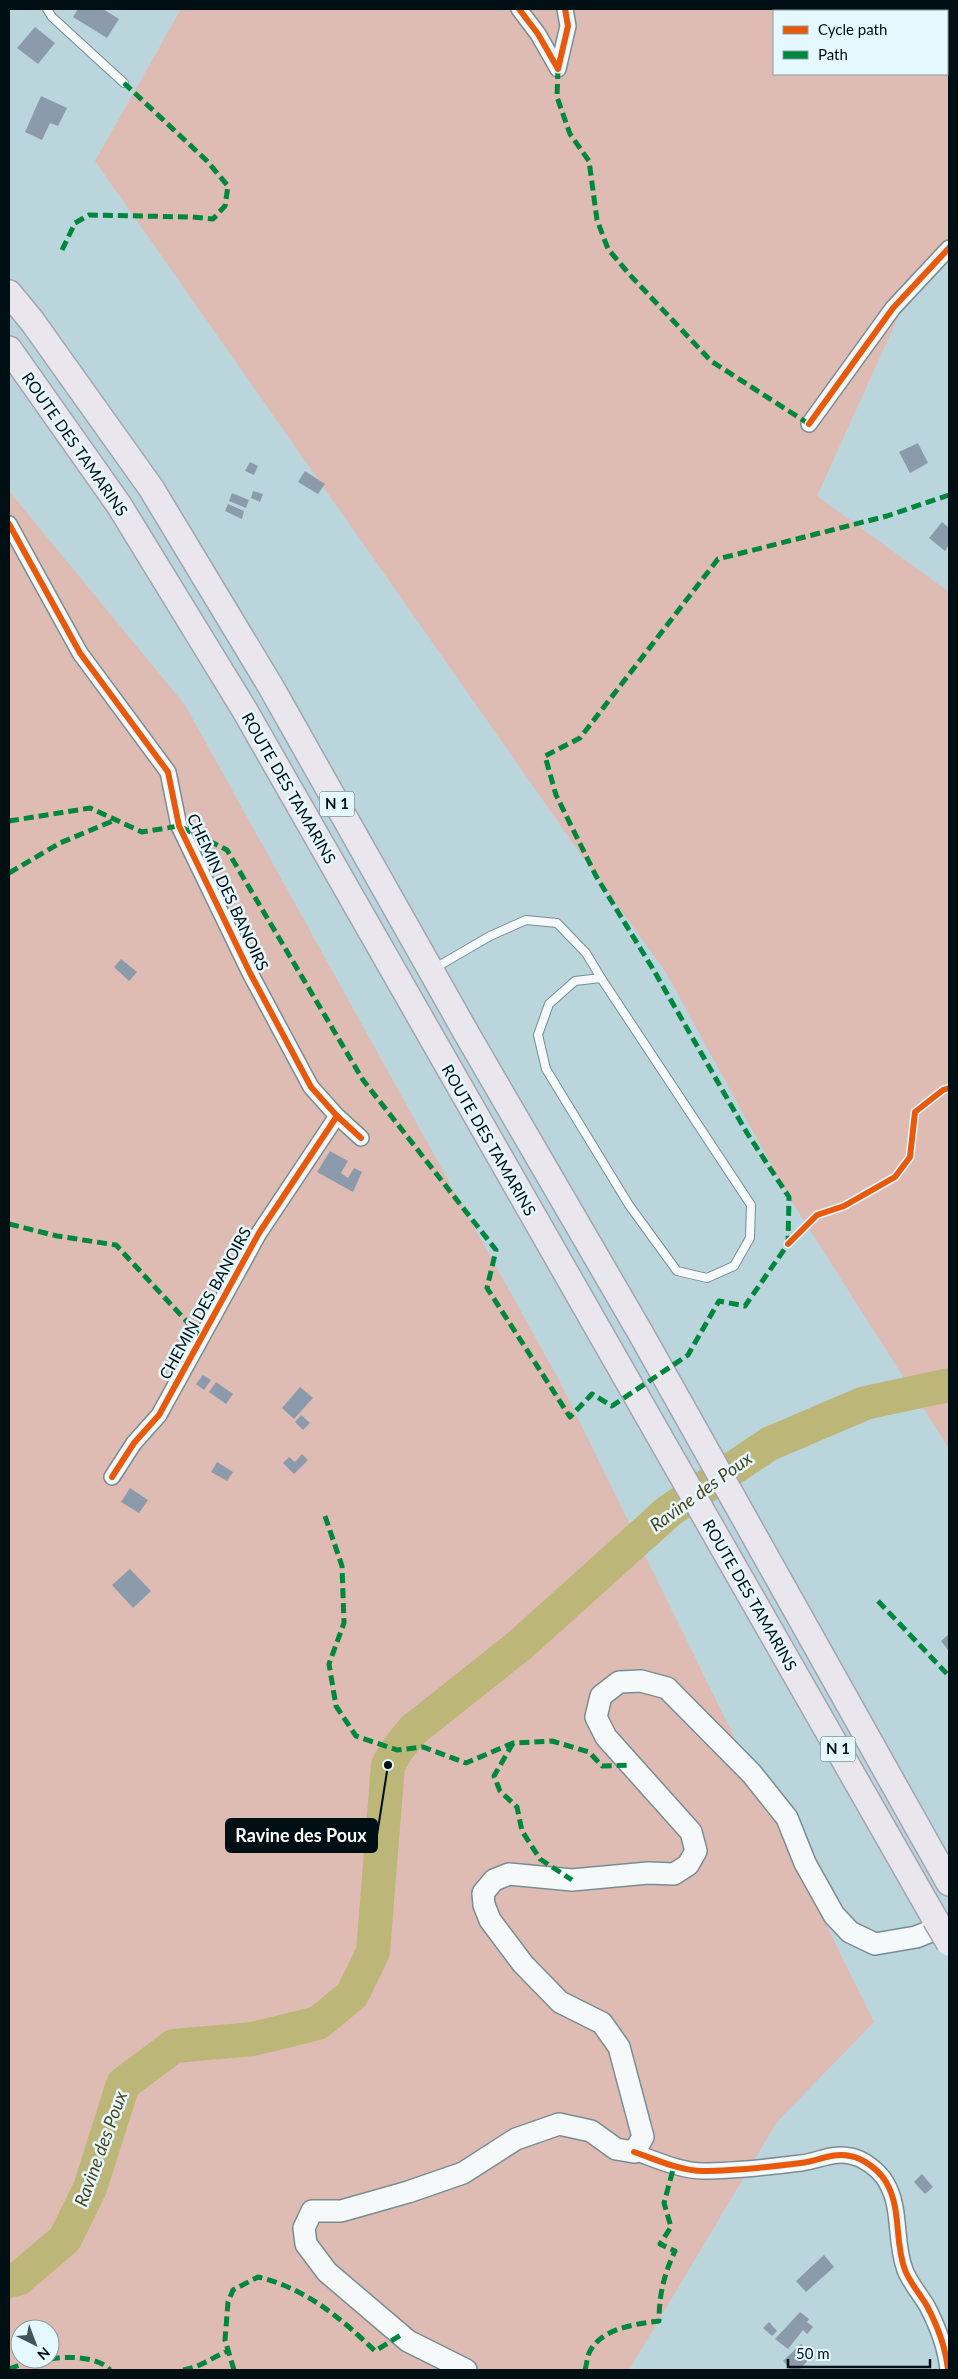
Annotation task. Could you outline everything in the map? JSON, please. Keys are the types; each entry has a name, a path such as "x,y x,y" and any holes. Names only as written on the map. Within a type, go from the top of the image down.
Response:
{"highway":[{"name":"ROUTE DES TAMARINS","path":"9,292 32,321 151,488 271,687 431,970 640,1332 949,1883"},
{"name":"ROUTE DES TAMARINS","path":"9,349 119,505 244,709 609,1351 942,1922 949,1943"}],"main road":[{"path":"466,2370 408,2341 327,2272 306,2244 304,2228 312,2211 341,2211 427,2186 463,2173 516,2139 559,2124 591,2131 616,2148 634,2152 643,2137 619,2047 602,2023 560,2002 523,1964 490,1920 484,1905 483,1893 494,1880 509,1874 572,1880 648,1872 674,1874 688,1865 696,1851 691,1832 606,1737 596,1717 601,1696 619,1682 642,1681 667,1688 752,1774 787,1818 805,1863 834,1915 850,1932 875,1944 916,1937 942,1922"}],"street":[{"path":"519,9 538,34 558,69 568,26 565,9"},
{"path":"809,424 893,308 949,248"},
{"name":"CHEMIN DES BANOIRS","path":"9,524 80,654 168,772 179,826 250,973 311,1086 337,1116 361,1138"},
{"name":"CHEMIN DES BANOIRS","path":"112,1477 134,1443 159,1415 259,1233 337,1116"},
{"path":"634,2152 674,2166 701,2171 771,2167 805,2162 829,2155 850,2156 874,2167 891,2191 897,2213 905,2270 928,2308 946,2354 948,2370"}],"lane":[{"path":"47,9 52,17 124,82"},
{"path":"431,970 490,936 526,920 557,924 586,954 751,1205 750,1238 734,1266 707,1278 677,1271 630,1205 546,1069 538,1034 549,1004 575,982 601,978"}],"shaded area":[{"path":"181,9 949,9 949,262 906,300 817,496 949,592 949,1449 789,1197 665,971 596,876 95,161"},
{"path":"9,491 185,705 560,1382 874,2022 777,2122 629,2370 9,2370"}],"building":[{"path":"78,9 103,9 119,19 107,38 73,17"},
{"path":"35,27 55,43 38,64 17,48"},
{"path":"41,96 67,108 58,126 50,123 42,140 25,132"},
{"path":"918,443 928,463 910,473 899,452"},
{"path":"250,462 258,466 254,475 245,471"},
{"path":"305,471 325,484 318,494 298,482"},
{"path":"253,491 263,494 260,502 251,498"},
{"path":"232,493 249,500 246,508 229,501"},
{"path":"228,504 244,511 242,519 225,511"},
{"path":"942,522 949,528 949,545 945,551 929,538"},
{"path":"121,959 137,972 129,981 114,967"},
{"path":"330,1151 348,1161 341,1173 348,1178 354,1168 362,1172 353,1192 317,1172"},
{"path":"203,1375 211,1380 204,1390 196,1384"},
{"path":"216,1382 233,1394 226,1404 209,1392"},
{"path":"300,1387 313,1398 294,1419 282,1408"},
{"path":"301,1415 310,1423 303,1430 295,1422"},
{"path":"302,1454 308,1460 294,1474 283,1463 289,1457 295,1462"},
{"path":"217,1462 233,1472 227,1481 211,1472"},
{"path":"130,1488 148,1500 139,1513 121,1502"},
{"path":"130,1569 151,1591 133,1608 112,1585"},
{"path":"949,1634 949,1651 941,1641"},
{"path":"922,2174 933,2187 925,2194 914,2182"},
{"path":"824,2255 834,2267 806,2292 796,2281"},
{"path":"800,2312 809,2319 807,2322 813,2327 807,2334 803,2330 788,2349 775,2339"},
{"path":"769,2322 777,2331 772,2336 763,2328"},
{"path":"801,2344 812,2356 799,2370 791,2370 783,2361"}],"waterway":[{"name":"Ravine des Poux","path":"9,2281 18,2279 65,2239 90,2188 123,2084 174,2046 253,2039 318,2023 352,1995 373,1952 388,1765 413,1730 520,1645 669,1511 769,1444 865,1403 949,1385"}],"marked path":[{"path":"558,69 557,97 570,134 589,161 597,220 608,249 711,361 809,424"},
{"path":"62,250 75,223 89,215 213,219 225,206 228,186 207,161 124,83"},
{"path":"9,821 90,808 142,832 179,826 227,850 363,1080 496,1250 487,1288 570,1417 592,1394 612,1406 688,1355 719,1301 745,1306 788,1244 789,1197 747,1133 653,969 596,876 556,795 545,756 580,738 718,559 887,516 949,495"},
{"path":"9,873 60,843 115,820"},
{"path":"9,1224 57,1236 116,1245 202,1338"},
{"path":"325,1516 342,1566 344,1623 329,1664 336,1706 356,1736 397,1750 423,1747 466,1763 513,1743 552,1741 589,1752 602,1766 631,1765"},
{"path":"878,1601 949,1676"},
{"path":"513,1743 494,1776 500,1791 517,1807 522,1831 540,1859 572,1880"},
{"path":"585,2370 590,2351 595,2343 603,2337 620,2328 659,2321 663,2285 675,2251 660,2244 671,2227 664,2203 674,2166"},
{"path":"234,2370 225,2340 228,2302 233,2290 258,2277 275,2282 307,2297 349,2327 375,2351 401,2335"},
{"path":"183,2370 200,2365 228,2351"},
{"path":"60,2358 82,2358 98,2362 110,2370"}],"cycle path":[{"path":"519,9 538,34 558,69 568,26 565,9"},
{"path":"809,424 893,308 949,248"},
{"path":"9,524 80,653 168,772 179,826 250,973 311,1087 337,1116 361,1138"},
{"path":"788,1244 817,1215 844,1206 895,1177 910,1157 915,1112 943,1090 949,1088"},
{"path":"112,1477 134,1443 159,1415 259,1233 337,1116"},
{"path":"634,2152 677,2167 703,2171 777,2166 838,2155 855,2157 870,2165 883,2178 891,2192 905,2270 934,2321 943,2346 948,2370"}],"place":[{"name":"Ravine des Poux","path":"388,1765"}]}
